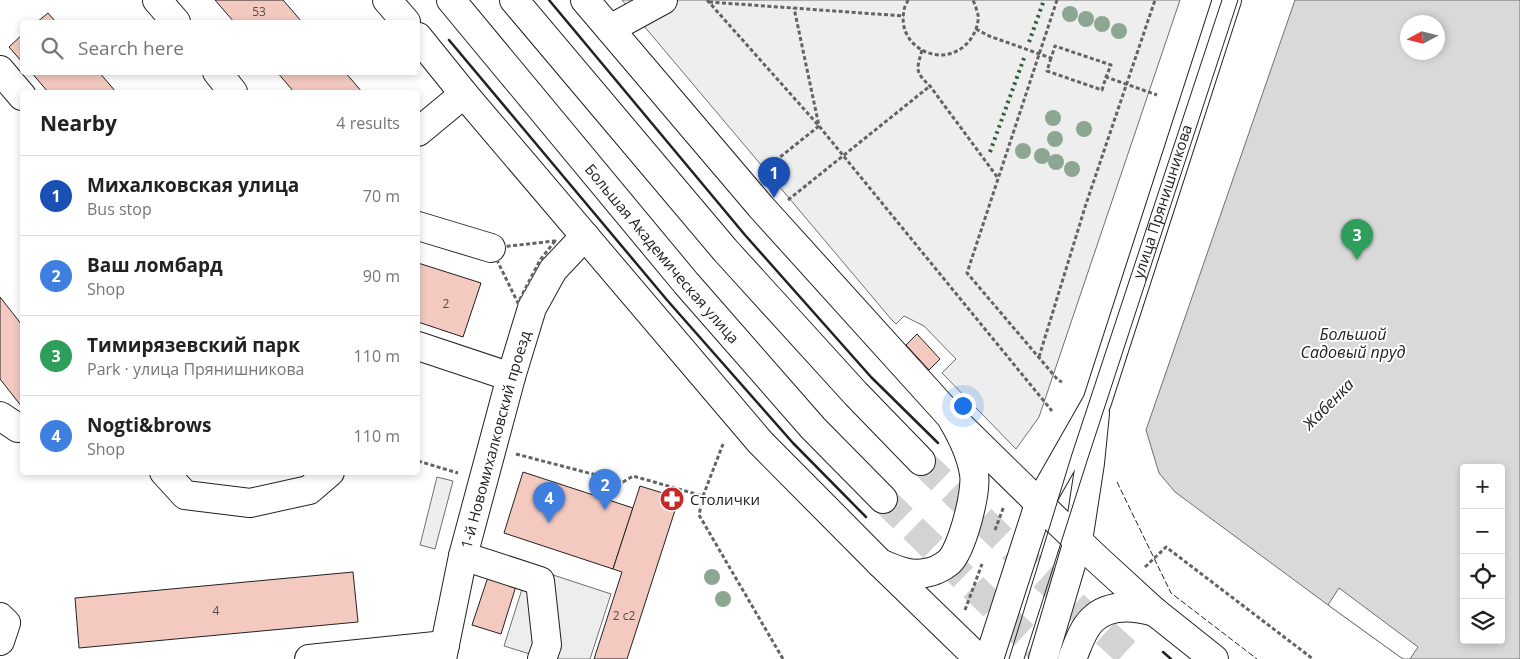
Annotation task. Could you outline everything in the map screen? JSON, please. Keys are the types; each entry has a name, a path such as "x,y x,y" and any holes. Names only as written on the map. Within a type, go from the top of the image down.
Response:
{"main road":[{"path":"157,0 174,20"},
{"path":"387,0 404,20"},
{"name":"Большая Академическая улица","path":"451,0 693,291 812,428 883,499"},
{"path":"514,0 725,250 856,394 921,460"},
{"path":"585,0 761,207 951,417 1039,504 1155,612 1214,659"},
{"path":"610,29 664,0"},
{"name":"улица Прянишникова","path":"989,659 1039,504 1096,402 1228,0"},
{"path":"420,39 464,94 760,442 880,564 979,659"},
{"path":"0,70 20,94"},
{"path":"219,75 231,90"},
{"path":"420,130 464,94"},
{"path":"420,227 491,248"},
{"name":"1-й Новомихалковский проезд","path":"443,652 463,556 511,377 532,308 553,270 585,236"},
{"path":"420,347 511,377"},
{"name":"улица Прянишникова","path":"1043,659 1078,541 1090,462 1096,402"},
{"path":"0,416 20,428"},
{"path":"880,564 905,572 925,573 940,569 950,560 960,542 969,513 974,476 970,454 951,417"},
{"path":"167,475 185,495 250,503 309,490 326,475"},
{"path":"463,556 540,581 547,645 542,659"},
{"path":"1072,659 1082,635 1091,621 1101,613 1127,606 1155,612"},
{"path":"0,617 6,623 0,641"},
{"path":"309,659 443,652"}],"path":[{"path":"908,0 904,11 904,29 914,44 929,54 946,55 963,48 975,34 978,16 973,0"},
{"path":"1057,0 967,273 1058,380 1062,382"},
{"path":"1039,358 1086,204 1155,0"},
{"path":"708,1 904,16"},
{"path":"708,1 819,126 1052,411"},
{"path":"794,8 819,126"},
{"path":"976,30 1051,58"},
{"path":"1056,46 1111,66 1102,90 1047,71 1051,58 1056,46"},
{"path":"922,50 918,70 920,76 930,86 998,178"},
{"path":"1106,77 1157,95"},
{"path":"786,201 930,86"},
{"path":"762,171 819,126"},
{"path":"555,241 540,260 518,303 491,248 537,243 555,241"},
{"path":"723,444 703,496 699,514 784,659"},
{"path":"492,448 623,482 633,476 703,496"},
{"path":"420,462 483,481"},
{"path":"1140,572 1166,547 1313,659"}],"shaded area":[{"path":"622,0 1180,0 1039,417 1016,449 942,373 956,359 924,326 904,316 896,324 891,319"},
{"path":"437,477 453,481 435,549 420,545"},
{"path":"529,567 611,594 590,659 532,659 533,655 504,646"}],"water":[{"name":"Большой Садовый пруд","path":"1295,0 1520,0 1520,659 1403,659 1175,492 1159,473 1146,430"}],"pier":[{"path":"1339,588 1418,647 1410,659 1403,659 1328,605"}],"building":[{"path":"215,0 283,0 300,20 232,20"},
{"path":"48,13 54,20 39,20"},
{"path":"20,37 20,60 9,47"},
{"path":"34,75 102,75 114,90 46,90"},
{"path":"280,75 348,75 360,90 292,90"},
{"path":"420,264 481,283 463,337 420,323"},
{"path":"0,297 20,322 20,404 0,379"},
{"path":"917,334 940,359 929,370 906,345"},
{"path":"523,472 633,508 613,569 504,533"},
{"path":"640,486 679,498 627,659 594,659 622,572 613,569"},
{"path":"353,572 358,622 79,648 75,598"},
{"path":"488,577 516,586 501,634 472,625"}],"tunnel":[{"path":"921,461 1020,556 1134,659"},
{"path":"883,499 1050,659"}],"tram line":[{"path":"1009,659 1072,454 1222,0"},
{"path":"1024,659 1238,0"}],"hedge":[{"path":"1029,42 1044,0"},
{"path":"990,152 1024,58"}],"fence":[{"path":"1117,482 1171,593 1257,659"}],"wall":[{"path":"549,0 745,235 871,377 938,443"},
{"path":"449,40 667,300 793,443 866,517"},
{"path":"1163,652 1171,659"}],"place":[{"name":"Михалковская улица","path":"774,198"},
{"name":"Тимирязевский парк","path":"1357,260"},
{"name":"Столички","path":"672,499"},
{"name":"Ваш ломбард","path":"605,510"},
{"name":"Nogti&brows","path":"549,523"}],"water label":[{"name":"Жабенка","path":"1328,404"}]}
